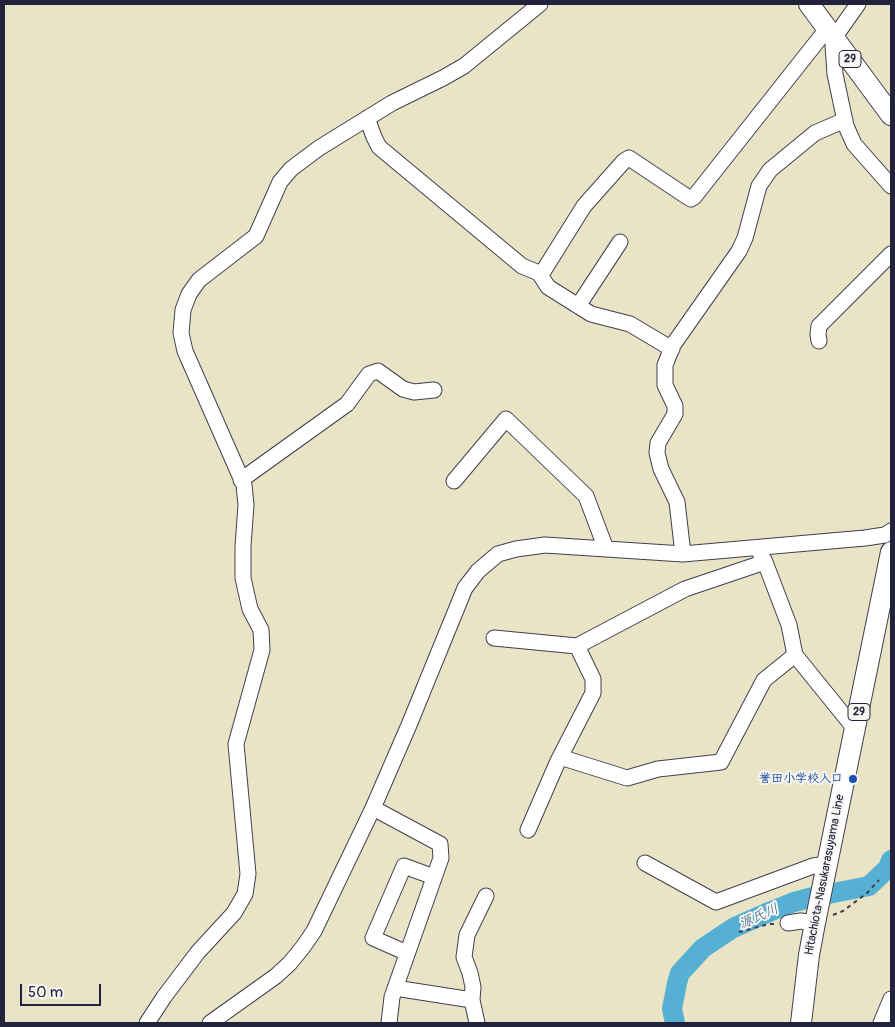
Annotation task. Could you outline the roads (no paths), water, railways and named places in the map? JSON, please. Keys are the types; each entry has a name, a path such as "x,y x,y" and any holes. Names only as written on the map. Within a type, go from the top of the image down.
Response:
{"main road":[{"name":"29","path":"808,4 891,115"},
{"name":"Hitachiota-Nasukarasuyama Line","path":"801,1023 809,955 816,917 891,552"}],"street":[{"path":"147,1023 198,952 234,913 244,894 248,874 236,744 262,650 261,630 250,609 243,578 246,505 244,486 185,351 181,333 183,310 189,294 199,280 256,236 280,182 291,169 319,148 392,103 464,66 540,4"},
{"path":"539,273 544,270 584,206 624,161 629,158 691,199 694,197 831,33 858,4"},
{"path":"831,33 835,74 846,126 854,144 891,186"},
{"path":"367,118 379,147 522,266 539,273 548,287 591,314 630,324 672,349"},
{"path":"683,554 677,502 661,469 656,453 658,443 675,414 675,406 665,385 665,365 672,349 746,238 759,186 770,170 815,132 845,120"},
{"path":"578,306 620,242"},
{"path":"819,341 819,326 891,254"},
{"path":"241,480 347,404 370,374 378,371 403,389 409,391 434,390"},
{"path":"454,481 506,419 586,496 606,549"},
{"path":"210,1023 276,976 290,963 314,931 373,808 465,588 478,570 498,554 516,549 545,545 683,554 865,538 885,535 891,531"},
{"path":"756,548 762,555 789,625 795,655 855,729"},
{"path":"494,638 578,646 685,589 764,562"},
{"path":"528,830 560,756 593,693 593,679 578,646"},
{"path":"560,756 627,778 658,769 721,762 764,680 795,655"},
{"path":"373,808 440,844 441,858 392,997 389,1023"},
{"path":"645,863 716,902 814,866 826,868"},
{"path":"408,953 373,938 404,866 434,877"},
{"path":"477,1023 472,1000 473,987 464,957 467,935 486,896"},
{"path":"788,923 816,917"},
{"path":"395,988 472,1000"},
{"path":"881,1023 891,999"}],"waterway":[{"name":"源氏川","path":"675,1023 672,1009 680,973 703,948 733,928 794,902 869,886 888,868 891,860"}],"place":[{"name":"誉田小学校入口","path":"853,779"}]}
